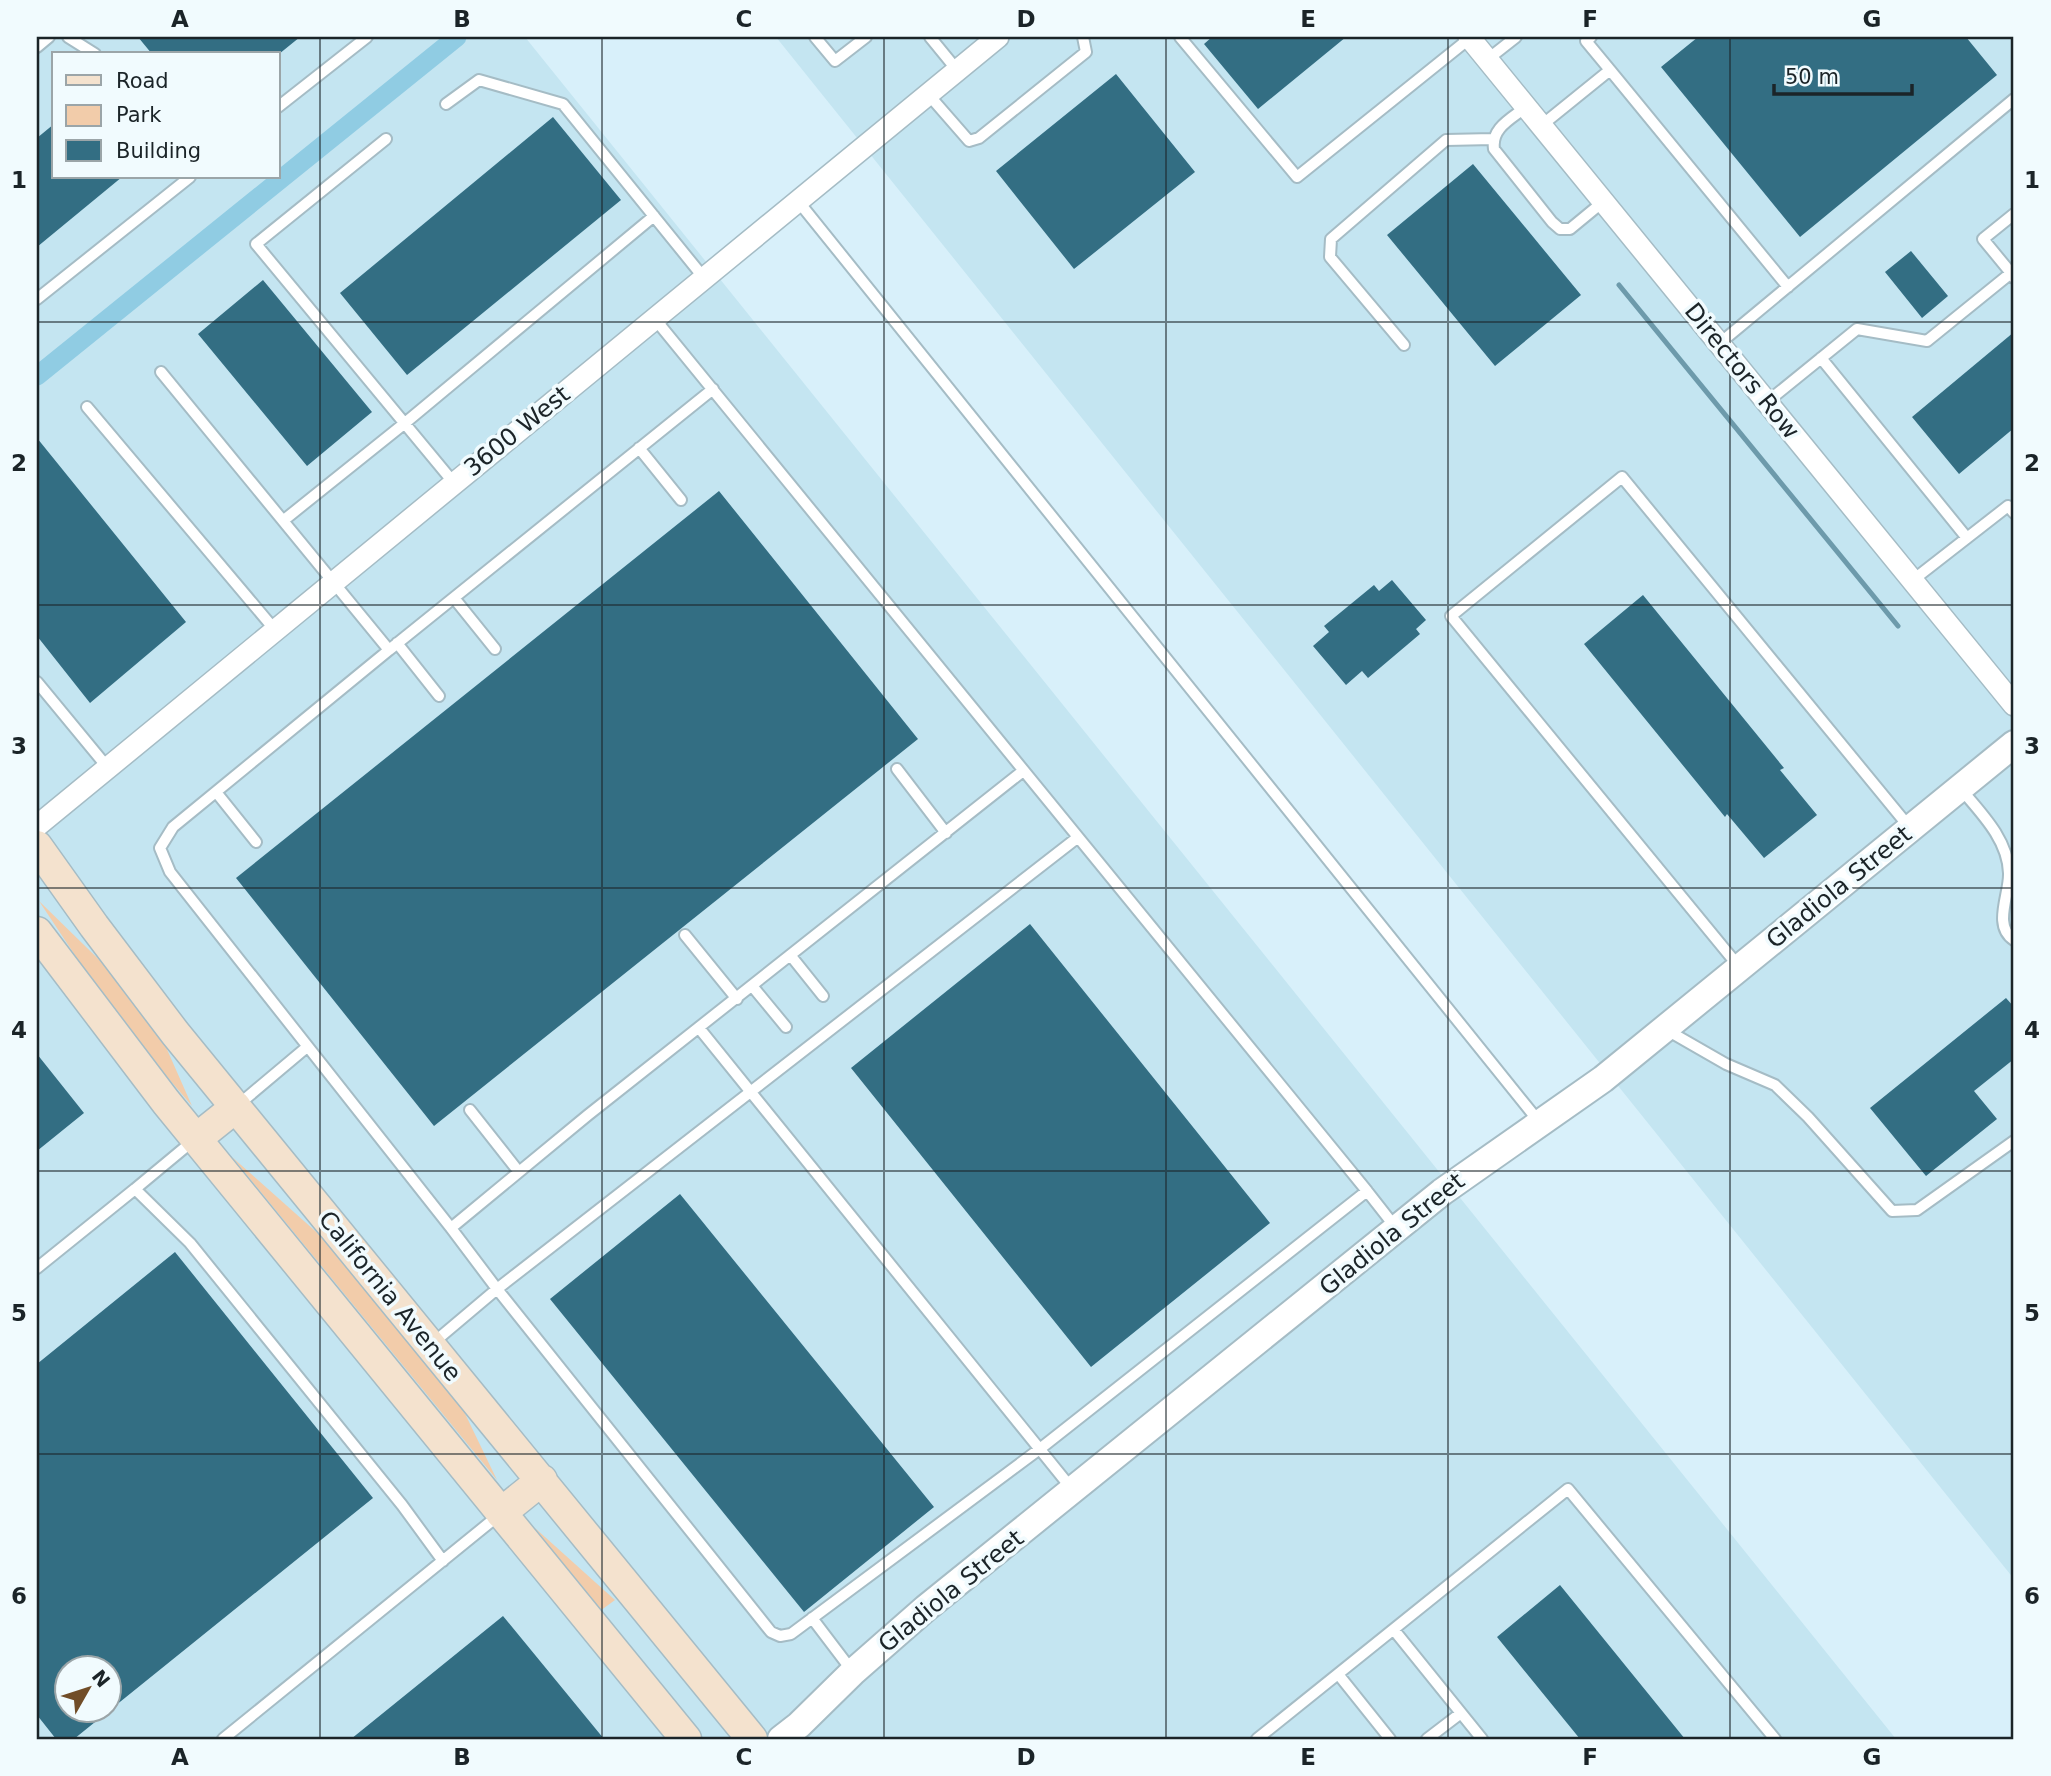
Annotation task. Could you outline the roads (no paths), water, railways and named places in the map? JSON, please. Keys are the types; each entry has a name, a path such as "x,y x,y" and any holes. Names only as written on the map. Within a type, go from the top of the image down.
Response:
{"main road":[{"name":"California Avenue","path":"37,846 110,947 236,1107 752,1739"},
{"name":"California Avenue","path":"37,932 196,1139 686,1739"},
{"path":"196,1139 236,1107"},
{"path":"501,1513 541,1480"}],"street":[{"name":"3600 West","path":"37,826 998,37"},
{"name":"Directors Row","path":"1470,37 2014,705"},
{"name":"Gladiola Street","path":"781,1739 926,1608 1442,1192 1603,1079 2014,744"}],"lane":[{"path":"37,47 49,37"},
{"path":"68,37 92,52"},
{"path":"280,105 367,37"},
{"path":"815,37 835,61 866,37"},
{"path":"930,37 957,70"},
{"path":"928,94 969,141 979,138 1086,52 1083,37"},
{"path":"1180,37 1297,177 1470,37"},
{"path":"1488,59 1516,37"},
{"path":"1591,37 1586,41 1788,287"},
{"path":"1542,125 1610,70"},
{"path":"446,104 479,80 563,104 704,278"},
{"path":"1720,343 2014,99"},
{"path":"1526,107 1497,130 1493,139 1494,149 1560,229 1570,229 1604,201"},
{"path":"386,139 256,244 454,483"},
{"path":"1404,345 1330,257 1331,239 1446,141 1493,139"},
{"path":"37,299 189,178"},
{"path":"798,201 1540,1124"},
{"path":"1767,402 1857,329 1927,341 2013,276 1983,239 2014,214"},
{"path":"284,520 405,424 654,216"},
{"path":"654,318 1397,1229"},
{"path":"1821,358 1967,538"},
{"path":"161,372 334,582 439,696"},
{"path":"713,389 173,827 160,848 170,872 452,1228 497,1289 771,1632 780,1636 791,1634 813,1618 1041,1448 1367,1191"},
{"path":"87,407 275,630"},
{"path":"639,449 681,500"},
{"path":"1740,968 1451,616 1622,477 1910,828"},
{"path":"1913,580 2012,506"},
{"path":"454,598 495,649"},
{"path":"37,682 107,768"},
{"path":"897,769 946,833"},
{"path":"452,1228 1023,771"},
{"path":"1960,788 1989,822 2003,845 2009,872 2002,921 2008,936 2014,940"},
{"path":"216,792 256,842"},
{"path":"430,1345 497,1289 1077,838"},
{"path":"685,935 737,999"},
{"path":"791,956 823,996"},
{"path":"752,987 786,1027"},
{"path":"699,1028 1041,1448 1073,1491"},
{"path":"1665,1029 1726,1064 1775,1085 1808,1116 1892,1211 1917,1210 2014,1141"},
{"path":"236,1107 307,1047"},
{"path":"470,1110 519,1172"},
{"path":"37,1268 196,1139"},
{"path":"135,1189 190,1243 394,1494 443,1561"},
{"path":"1257,1739 1568,1489 1775,1739"},
{"path":"223,1739 501,1513"},
{"path":"813,1618 853,1672"},
{"path":"1394,1630 1482,1739"},
{"path":"1338,1674 1390,1739"},
{"path":"1427,1739 1461,1713"}],"waterway":[{"path":"37,376 457,37"},
{"path":"1619,285 1898,626"}]}
